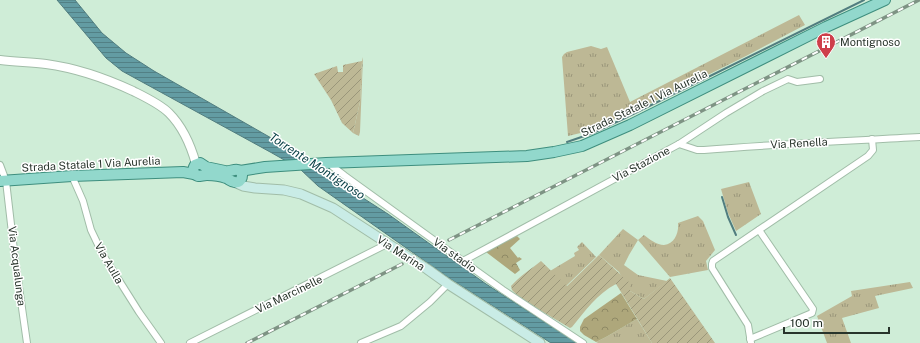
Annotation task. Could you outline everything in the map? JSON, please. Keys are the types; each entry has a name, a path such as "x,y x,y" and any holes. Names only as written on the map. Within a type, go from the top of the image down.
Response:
{"main road":[{"name":"Strada Statale 1 Via Aurelia","path":"239,178 252,169 328,162 527,156 582,146 630,125 826,27 885,0"},
{"name":"Strada Statale 1 Via Aurelia","path":"3,181 72,176 183,172 197,168"},
{"path":"197,168 198,176 205,174 227,178 239,178"},
{"name":"Via Marina","path":"239,178 243,186 284,190 301,194 333,208 540,343"}],"street":[{"path":"0,60 46,64 71,69 116,83 143,96 169,113 182,128 197,168"},
{"name":"Via Stazione","path":"463,261 679,144 763,91 788,79 797,82 820,79"},
{"name":"Via Renella","path":"679,144 697,150 704,150 792,143 920,137"},
{"path":"759,230 813,309 812,313 751,341 748,325 712,268 713,261 868,156 873,150 872,139"},
{"name":"Via stadio","path":"328,162 345,176 503,290 583,343"},
{"name":"Via Acqualunga","path":"0,165 16,259 27,343"},
{"name":"Via Aulla","path":"72,176 83,201 91,230 103,255 139,312 161,343"},
{"name":"Via Marcinelle","path":"190,343 387,244"},
{"path":"361,343 401,326 430,302 448,284"}],"green space":[{"path":"799,15 805,25 746,56 593,130 568,136 562,57 567,52 591,46 601,49 607,47 630,102"},
{"path":"363,57 359,136 353,133 360,102"},
{"path":"362,61 360,102 353,133 342,123 331,100 314,74 337,66 338,72 343,72 343,65"},
{"path":"749,182 761,214 736,231 728,213 721,189"},
{"path":"698,216 703,221 715,250 706,261 708,270 670,277 638,240 644,235 659,244 668,244 676,237 678,223"},
{"path":"623,229 638,240 624,265 638,275 667,281 644,299 630,291 619,272 599,255"},
{"path":"516,235 520,239 510,248 518,258 519,257 522,259 516,263 520,270 515,274 486,252"},
{"path":"582,242 596,257 566,286 550,271 575,256 574,253 579,250 577,247"},
{"path":"599,255 630,283 630,291 644,299 670,278 715,343 652,343 616,284 597,298 570,328 521,299 512,290 511,286 514,282 541,261 567,286"},
{"path":"910,282 913,288 875,296 879,308 842,318 851,343 827,343 817,316 852,296 851,291"},
{"path":"621,293 637,319 596,342 584,335 580,331 580,327 584,319"},
{"path":"637,319 652,343 596,342 606,337"}],"water":[{"path":"57,0 75,0 102,33 126,53 154,71 280,143 299,157 388,214 486,284 577,343 551,343 449,278 318,186 300,169 122,71 106,58"}],"waterway":[{"path":"567,142 593,133 623,119 864,0"},
{"path":"722,197 728,217 736,235"}],"railway":[{"path":"449,240 919,0"},
{"path":"247,343 402,264"}],"place":[{"name":"Montignoso","path":"826,59"}],"water label":[{"name":"Torrente Montignoso","path":"317,166"}]}
